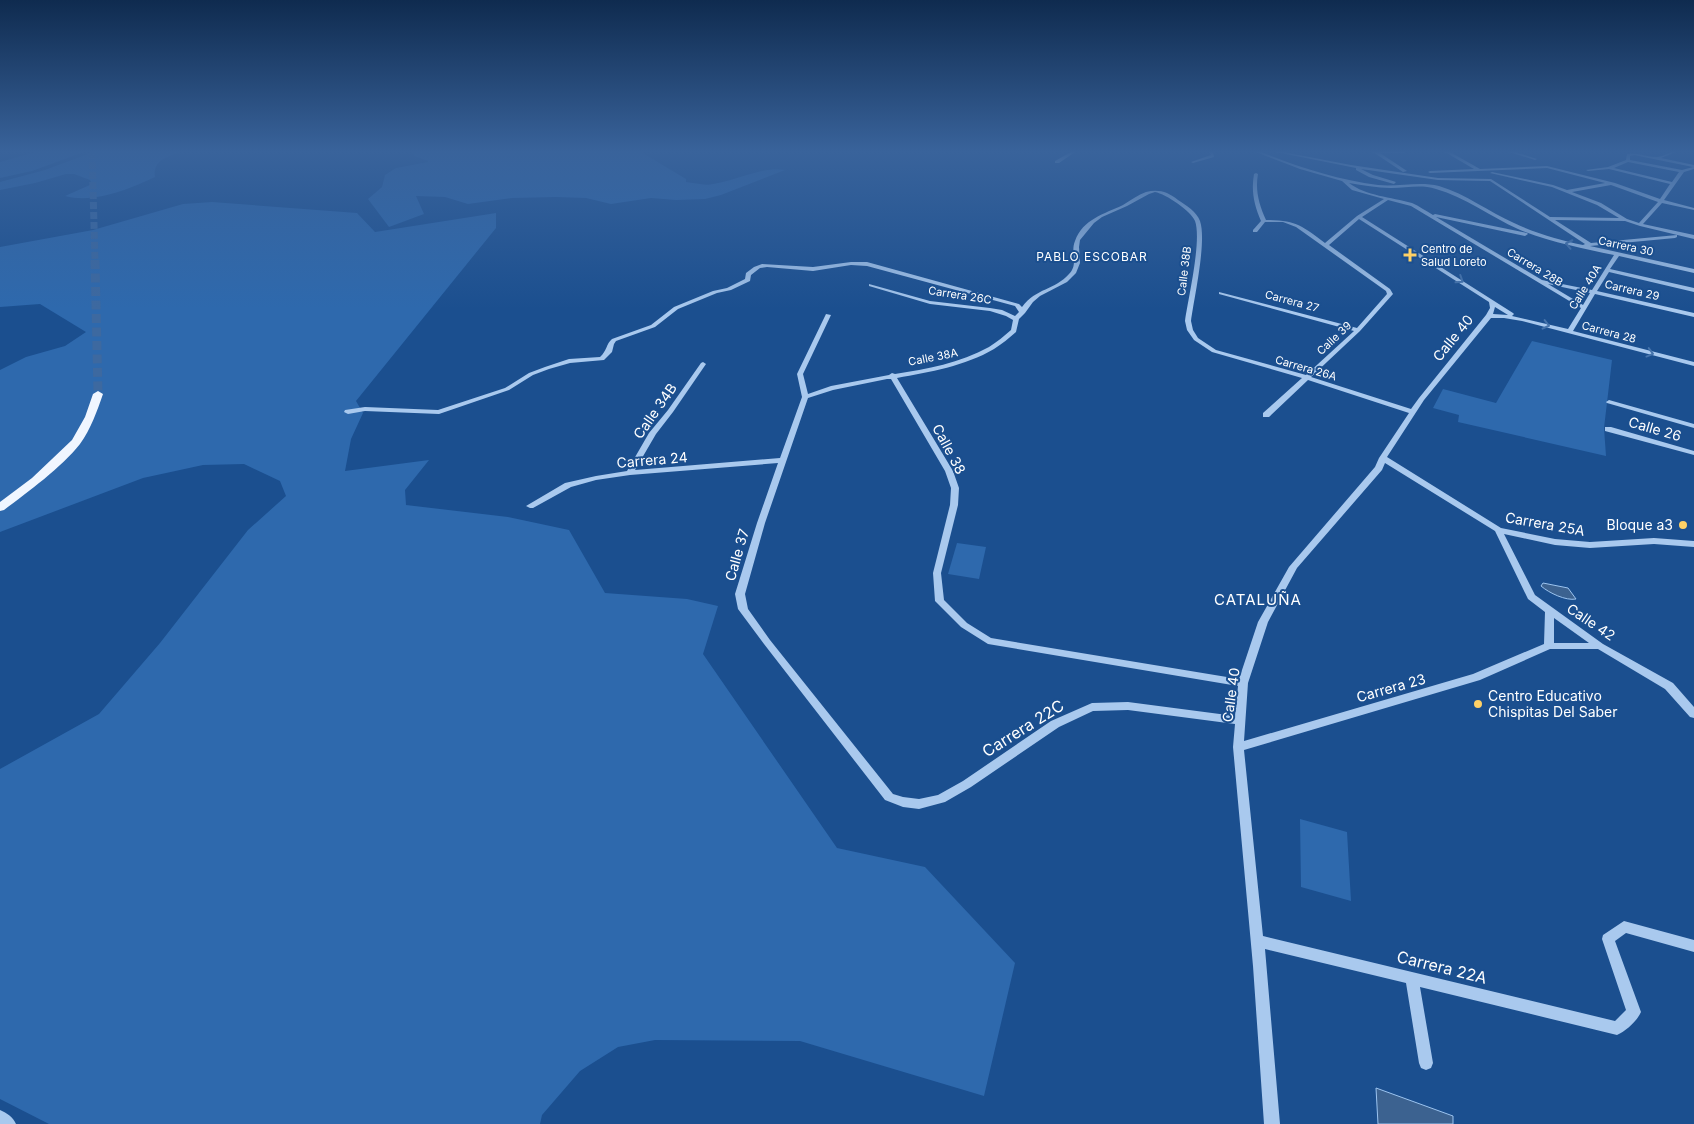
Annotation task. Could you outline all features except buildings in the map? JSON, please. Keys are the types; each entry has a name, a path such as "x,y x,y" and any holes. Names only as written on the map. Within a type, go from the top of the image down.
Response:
{"main road":[{"path":"0,508 36,480 76,442 90,417 98,394"}],"street":[{"name":"Calle 38A","path":"805,397 842,384 954,365 1004,341 1014,331 1016,319 1032,299 1067,281 1075,271 1078,260 1076,242 1080,234 1099,216 1125,204"},
{"name":"Calle 38B","path":"1182,204 1193,214 1198,222 1199,238 1188,321 1190,330 1196,339"},
{"path":"1257,204 1264,221"},
{"path":"1264,221 1292,223 1326,245 1359,217 1378,204"},
{"name":"Carrera 28B","path":"1411,204 1583,307"},
{"name":"Carrera 30","path":"1474,204 1523,230 1554,240"},
{"path":"1529,204 1587,245"},
{"path":"1600,204 1625,220 1640,226 1684,235 1693,235"},
{"path":"1640,226 1659,204"},
{"path":"1673,204 1694,209"},
{"name":"Carrera 30","path":"1428,214 1587,245 1617,254 1694,271"},
{"path":"1359,217 1479,292 1491,303 1522,319"},
{"path":"1550,218 1625,220"},
{"path":"1255,231 1264,221"},
{"name":"Calle 40A","path":"1587,245 1684,235"},
{"name":"Calle 39","path":"1266,415 1358,330 1390,294 1388,290 1326,245"},
{"name":"Calle 40A","path":"1570,331 1617,254"},
{"path":"348,412 365,409 439,412 507,389 530,374 547,368 569,362 602,359 609,352 610,343 614,340 653,326 676,308 742,284 748,280 748,274 754,268 761,266 805,270 857,263 867,264 1017,305 1023,312"},
{"path":"1607,270 1694,290"},
{"name":"Carrera 29","path":"1536,279 1694,314"},
{"name":"Carrera 26C","path":"871,285 939,304 996,312 1011,315 1016,319"},
{"name":"Carrera 27","path":"1221,293 1358,330"},
{"path":"1489,316 1493,308 1491,303"},
{"path":"805,397 800,374 828,316"},
{"name":"Carrera 28","path":"1489,316 1522,319 1694,364"},
{"name":"Calle 40","path":"1272,1124 1258,941 1238,747 1244,683 1263,622 1293,566 1379,468 1382,458 1421,399 1489,316"},
{"name":"Carrera 26A","path":"1196,339 1214,351 1306,377 1413,412"},
{"name":"Calle 34B","path":"630,473 653,433 671,411 703,364"},
{"name":"Calle 38","path":"892,375 949,471 955,488 954,505 937,573 940,601 964,625 988,641 1244,683"},
{"name":"Calle 37","path":"805,397 782,460 740,594 743,609 889,797 903,802 919,804"},
{"path":"1609,402 1694,426"},
{"name":"Calle 26","path":"1608,429 1694,453"},
{"name":"Carrera 25A","path":"1382,458 1498,530 1555,542 1590,545 1654,541 1694,544"},
{"name":"Carrera 24","path":"530,506 568,485 630,473 782,460"},
{"name":"Calle 42","path":"1498,530 1531,597 1600,646 1669,686 1694,714"},
{"path":"1549,646 1550,611"},
{"name":"Carrera 23","path":"1238,747 1476,677 1549,646 1600,646"},
{"name":"Carrera 22C","path":"919,804 940,799 967,784 1055,724 1092,707 1128,706 1241,720"},
{"path":"1624,928 1694,946"},
{"name":"Carrera 22A","path":"1258,941 1617,1028 1634,1012 1608,939 1624,928"},
{"path":"1412,978 1426,1063"},
{"path":"0,1117 8,1124"}],"shaded area":[{"path":"181,204 244,204 357,213 375,232 496,213 496,228 356,401 363,413 351,439 345,471 429,460 405,490 406,505 508,517 569,530 605,593 687,599 718,606 703,654 837,848 925,867 1015,963 984,1096 800,1041 655,1040 618,1047 580,1071 542,1115 540,1124 49,1124 0,1099 0,769 99,714 160,643 248,530 286,496 280,481 244,464 203,465 143,478 0,532 0,370 26,357 65,346 86,332 40,304 0,307 0,247 93,230"},
{"path":"372,204 420,204 424,214 389,227"},
{"path":"1532,341 1612,360 1604,428 1606,456 1458,422 1459,415 1433,408 1443,389 1496,403"},
{"path":"957,543 986,547 979,579 948,574"},
{"path":"1543,583 1568,588 1576,599 1567,599 1553,594 1541,586"},
{"path":"1300,819 1347,832 1351,901 1301,887"},
{"path":"1376,1088 1453,1116 1453,1124 1378,1124"}],"tunnel":[{"path":"93,204 95,261"},
{"path":"95,260 98,394"}],"place":[{"name":"Centro de Salud Loreto","path":"1410,255"},
{"name":"Bloque a3","path":"1683,525"},
{"name":"Centro Educativo Chispitas Del Saber","path":"1478,704"}],"district":[{"name":"PABLO ESCOBAR","path":"1092,257"},
{"name":"CATALUÑA","path":"1258,600"}]}
